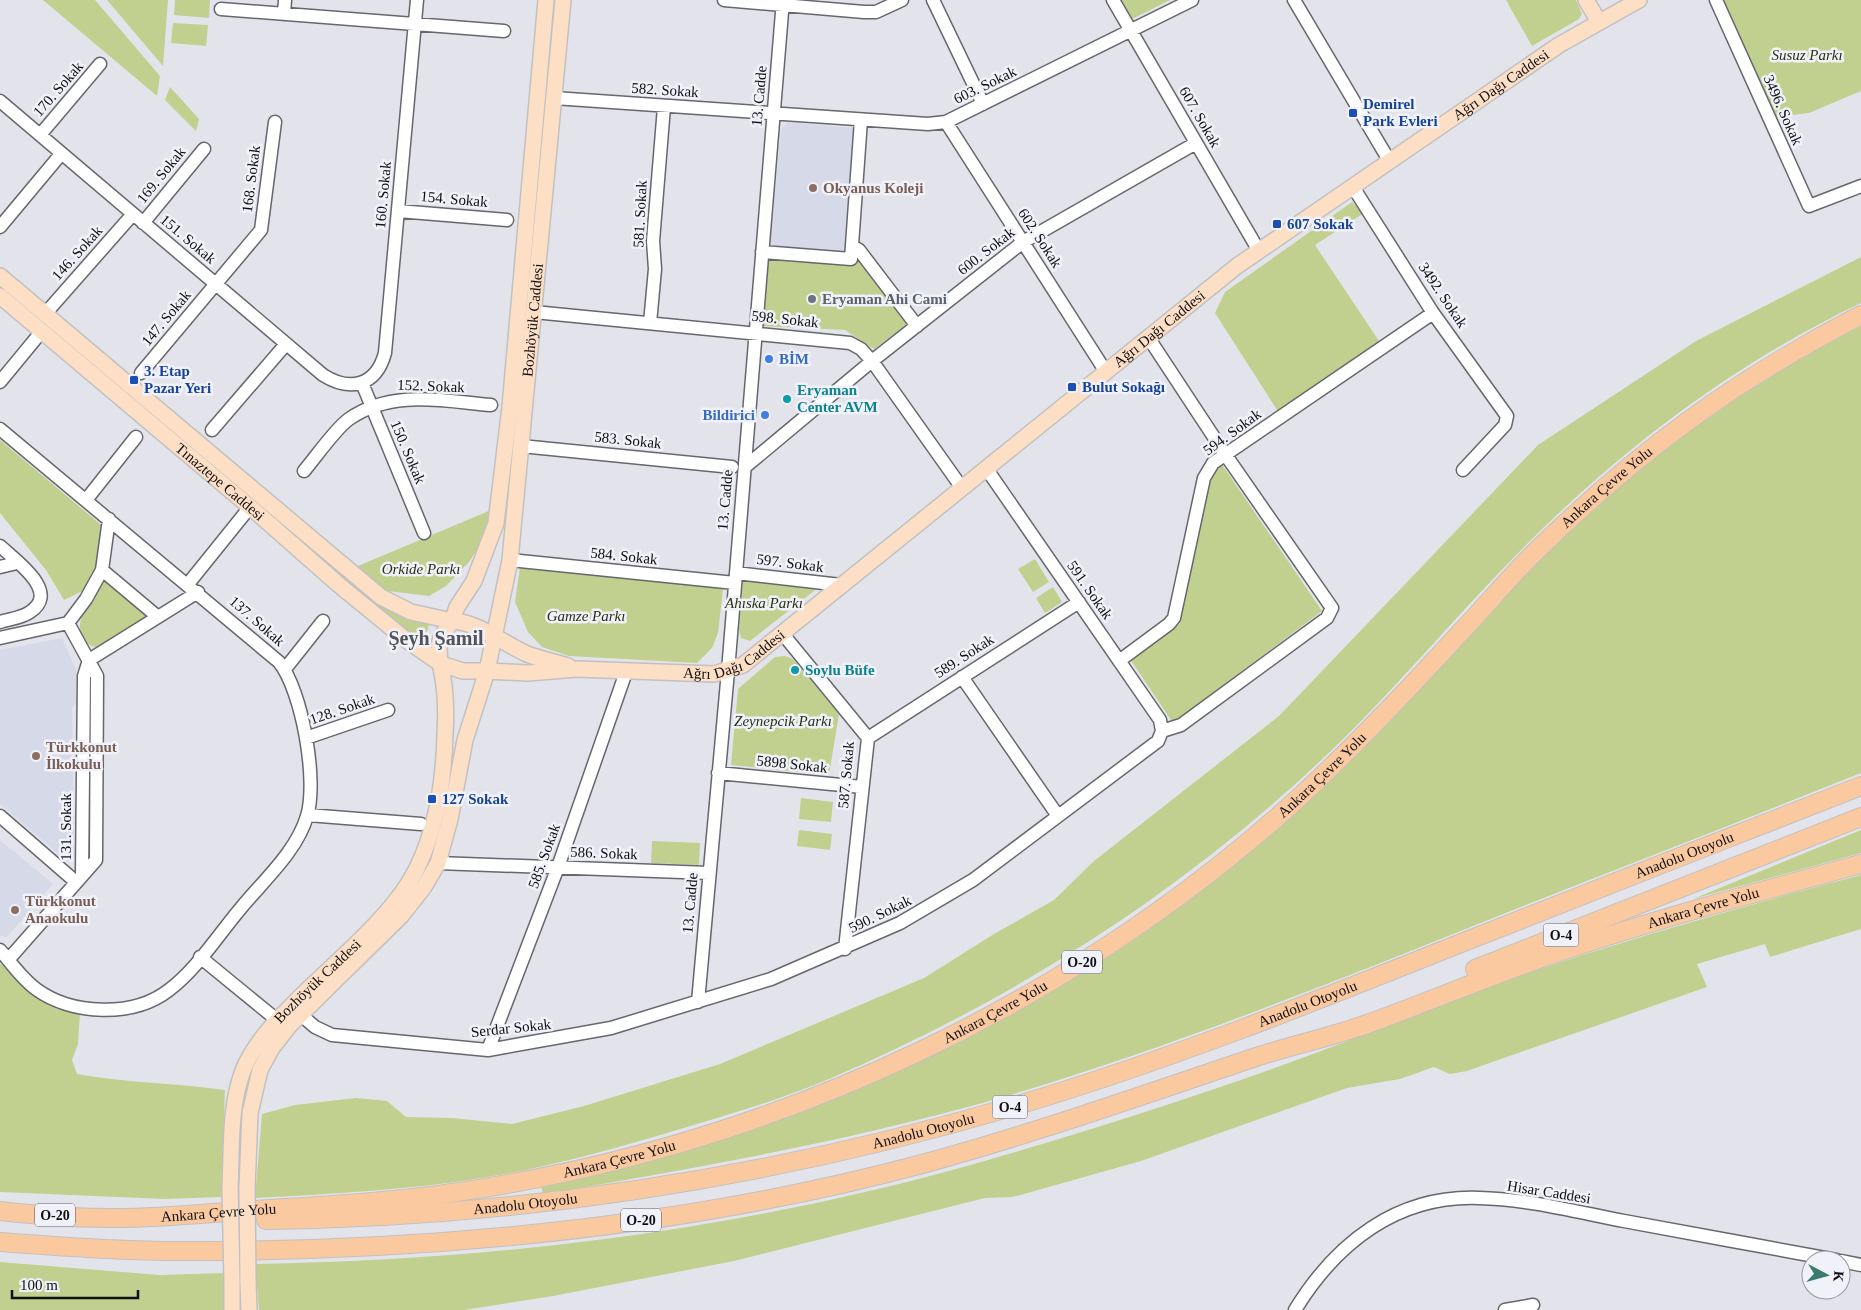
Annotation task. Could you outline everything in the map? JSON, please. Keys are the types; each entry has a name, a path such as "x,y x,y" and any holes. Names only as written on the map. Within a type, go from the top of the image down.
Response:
{"highway":[{"name":"Ankara Çevre Yolu","path":"0,1211 111,1219 406,1199 488,1187 579,1168 725,1129 777,1112 859,1080 984,1020 1118,939 1227,858 1292,804 1361,738 1526,560 1641,456 1676,428 1770,364 1861,315"},
{"name":"Anadolu Otoyolu","path":"111,1219 288,1220 389,1216 512,1205 679,1183 875,1143 1014,1106 1200,1045 1861,786"},
{"name":"Anadolu Otoyolu","path":"1261,1055 1354,1016 1861,817"},
{"name":"Ankara Çevre Yolu","path":"0,1242 199,1252 311,1249 442,1242 607,1225 735,1204 846,1182 926,1163 1067,1121 1261,1055 1365,1025 1495,974 1622,931 1715,903 1861,864"}],"main road":[{"name":"Bozhöyük Caddesi","path":"452,621 457,607 475,578 496,523 510,407 546,0"},
{"name":"Bozhöyük Caddesi","path":"493,637 504,597 510,560 563,0"},
{"path":"1586,0 1599,22"},
{"name":"Ağrı Dağı Caddesi","path":"487,671 528,672 577,669 714,674 743,665 1148,337 1259,251 1559,45 1639,0"},
{"name":"Tınaztepe Caddesi","path":"0,276 381,597 411,612 452,621"},
{"name":"Tınaztepe Caddesi","path":"0,296 250,507 339,585 405,639 441,664"},
{"path":"452,621 473,624 493,637 487,671 463,671 441,664 440,639 452,621"},
{"name":"Ağrı Dağı Caddesi","path":"493,637 528,654 577,669"},
{"name":"Bozhöyük Caddesi","path":"232,1310 230,1188 235,1108 241,1079 257,1045 277,1020 386,912 408,884 417,868 432,829 444,759 445,711 441,664"},
{"name":"Bozhöyük Caddesi","path":"249,1310 247,1188 250,1113 260,1070 272,1048 301,1015 401,916 424,887 438,863 450,819 465,740 487,671"}],"street":[{"path":"284,14 285,0"},
{"name":"160. Sokak","path":"362,383 372,377 380,368 385,354 417,0"},
{"path":"724,0 783,2 876,12 902,0"},
{"path":"933,0 983,104"},
{"name":"607. Sokak","path":"1113,0 1259,251"},
{"name":"603. Sokak","path":"774,115 928,124 946,122 1192,0"},
{"path":"1294,0 1390,162"},
{"name":"3496. Sokak","path":"1716,0 1809,206 1861,186"},
{"name":"13. Cadde","path":"698,1002 735,578 738,467 756,332 783,2"},
{"path":"221,9 504,31"},
{"name":"170. Sokak","path":"40,135 100,64"},
{"name":"582. Sokak","path":"554,98 774,115"},
{"name":"151. Sokak","path":"0,102 323,375 335,382 349,385 362,383"},
{"name":"581. Sokak","path":"650,323 655,269 653,241 664,107"},
{"path":"762,252 851,258 861,120"},
{"name":"168. Sokak","path":"216,285 261,230 275,122"},
{"name":"602. Sokak","path":"946,122 1106,372"},
{"name":"600. Sokak","path":"738,467 1023,242 1196,143"},
{"name":"169. Sokak","path":"143,223 204,149"},
{"path":"0,227 62,154"},
{"name":"3492. Sokak","path":"1353,187 1434,313 1508,419 1463,470"},
{"name":"154. Sokak","path":"398,211 507,220"},
{"name":"146. Sokak","path":"45,314 133,214"},
{"path":"852,246 859,250 917,326"},
{"name":"147. Sokak","path":"141,373 216,285"},
{"name":"598. Sokak","path":"534,312 845,342 861,349 872,361 962,488"},
{"name":"594. Sokak","path":"1119,661 1169,624 1174,618 1204,478 1213,463 1434,313"},
{"path":"0,382 42,331"},
{"path":"1148,337 1225,454 1332,608 1327,618 1181,725 1162,731"},
{"path":"212,430 286,344"},
{"name":"150. Sokak","path":"362,383 424,533"},
{"name":"152. Sokak","path":"304,471 348,419 384,401 402,398 491,405"},
{"name":"137. Sokak","path":"0,429 193,588 269,652 285,669 296,699 306,738 310,776 308,815 291,847 200,957 177,982 157,998 131,1006 103,1008 68,1005 46,996 26,980 4,955"},
{"path":"86,500 136,437"},
{"name":"583. Sokak","path":"521,446 738,467"},
{"name":"591. Sokak","path":"986,468 1160,720 1162,731"},
{"path":"89,660 158,617 193,588 250,507"},
{"path":"0,638 68,623 86,599 102,570 109,519"},
{"path":"0,546 40,588 40,604 29,614 0,622"},
{"name":"584. Sokak","path":"510,560 735,578"},
{"path":"0,567 17,563"},
{"path":"102,570 158,617"},
{"name":"597. Sokak","path":"735,578 841,585"},
{"name":"589. Sokak","path":"868,738 1078,602"},
{"path":"285,669 323,621"},
{"name":"131. Sokak","path":"4,955 96,860 97,676 68,623"},
{"name":"587. Sokak","path":"782,633 868,738 845,949"},
{"name":"585. Sokak","path":"488,1050 558,868 626,672"},
{"path":"962,677 1058,816"},
{"name":"128. Sokak","path":"306,738 388,710"},
{"name":"590. Sokak","path":"698,1002 771,980 845,949 941,901 973,880 1158,741 1162,731"},
{"name":"5898 Sokak","path":"718,772 862,787"},
{"path":"308,815 421,824"},
{"path":"2,821 79,878"},
{"name":"586. Sokak","path":"438,863 710,873"},
{"path":"200,957 277,1020"},
{"name":"Serdar Sokak","path":"301,1015 323,1032 332,1035 488,1050 611,1028 698,1002"},
{"name":"Hisar Caddesi","path":"1296,1310 1326,1266 1341,1250 1364,1232 1376,1224 1414,1208 1457,1198 1480,1198 1548,1207 1801,1254"},
{"path":"1505,1310 1534,1304"}],"shaded area":[{"name":"Okyanus Koleji","path":"788,122 855,128 844,254 770,247 781,129"},
{"name":"Türkkonut İlkokulu","path":"62,638 76,669 76,703 72,708 74,849 77,855 68,862 0,804 0,650"},
{"name":"Türkkonut Anaokulu","path":"0,840 53,884 7,937 0,936"}],"green space":[{"path":"43,0 95,0 160,76 157,96"},
{"path":"107,0 168,0 163,66"},
{"path":"175,0 210,0 209,18 174,15"},
{"path":"1121,0 1170,0 1132,19"},
{"path":"1506,0 1576,0 1582,14 1579,19 1532,46"},
{"name":"Susuz Parkı","path":"1724,0 1861,0 1861,91 1809,113 1776,117"},
{"path":"173,23 208,25 206,46 171,43"},
{"path":"170,87 199,119 196,131 165,100"},
{"path":"1352,202 1364,213 1315,245 1381,344 1279,413 1215,313 1225,292"},
{"path":"767,256 862,262 908,323 874,349 845,330 760,326"},
{"path":"1861,257 1861,303 1814,327 1725,380 1640,442 1561,511 1524,547 1359,723 1279,799 1220,848 1160,893 1097,936 1033,976 898,1048 829,1079 749,1108 644,1140 552,1164 482,1178 397,1189 255,1198 262,1114 295,1105 356,1098 387,1101 406,1117 452,1118 512,1124 584,1106 720,1064 924,978 994,934 1054,900 1094,861 1279,716 1538,445 1696,341"},
{"path":"0,284 314,549 336,571 360,587 430,622 423,643 399,626 0,290"},
{"path":"1861,326 1861,773 1241,1017 1061,1079 944,1113 830,1140 716,1164 543,1194 541,1185 705,1146 853,1092 973,1035 1088,969 1197,893 1278,829 1339,771 1548,553 1584,518 1648,463 1681,437 1751,389"},
{"path":"0,440 106,529 98,565 85,590 64,600 46,570 0,513"},
{"path":"1221,463 1322,611 1173,723 1130,659 1180,624 1200,515 1213,476"},
{"name":"Orkide Parkı","path":"491,510 482,542 469,562 446,586 429,596 388,591 372,583 358,566"},
{"path":"1035,559 1049,582 1033,592 1018,569"},
{"name":"Gamze Parkı","path":"520,567 723,589 718,633 712,648 697,663 569,656 542,647 528,632 515,602"},
{"path":"100,578 148,616 99,648 88,644 82,637 80,628 85,606"},
{"name":"Ahıska Parkı","path":"743,579 819,587 750,641 741,638 739,630"},
{"path":"1053,587 1062,602 1045,613 1036,598"},
{"name":"Zeynepcik Parkı","path":"785,656 793,659 839,714 829,775 731,765 738,689 775,657"},
{"path":"801,798 833,802 831,822 799,819"},
{"path":"799,830 832,834 830,850 797,846"},
{"path":"1861,830 1861,853 1693,899"},
{"path":"652,841 700,843 699,865 651,863"},
{"path":"1861,875 1861,929 1770,957 1765,944 1697,964 1707,987 1467,1071 1450,1074 1434,1067 1400,1079 1347,1088 1141,1161 1013,1197 985,1198 734,1261 553,1296 464,1310 259,1310 255,1264 350,1261 540,1247 728,1220 821,1202 914,1180 1050,1142 1228,1084 1317,1053 1469,993 1578,956"},
{"path":"0,963 28,992 56,1009 80,1013 78,1044 72,1060 77,1074 225,1090 221,1197 165,1199 0,1192"},
{"path":"0,1262 159,1275 224,1273 224,1310 0,1310"}],"place":[{"name":"Demirel Park Evleri","path":"1353,113"},
{"name":"Okyanus Koleji","path":"813,188"},
{"name":"607 Sokak","path":"1277,224"},
{"name":"Eryaman Ahi Cami","path":"812,299"},
{"name":"BİM","path":"769,359"},
{"name":"3. Etap Pazar Yeri","path":"134,380"},
{"name":"Bulut Sokağı","path":"1072,387"},
{"name":"Eryaman Center AVM","path":"787,399"},
{"name":"Bildirici","path":"765,415"},
{"name":"Soylu Büfe","path":"795,670"},
{"name":"Türkkonut İlkokulu","path":"36,756"},
{"name":"127 Sokak","path":"432,799"},
{"name":"Türkkonut Anaokulu","path":"15,910"}],"district":[{"name":"Şeyh Şamil","path":"436,638"}]}
